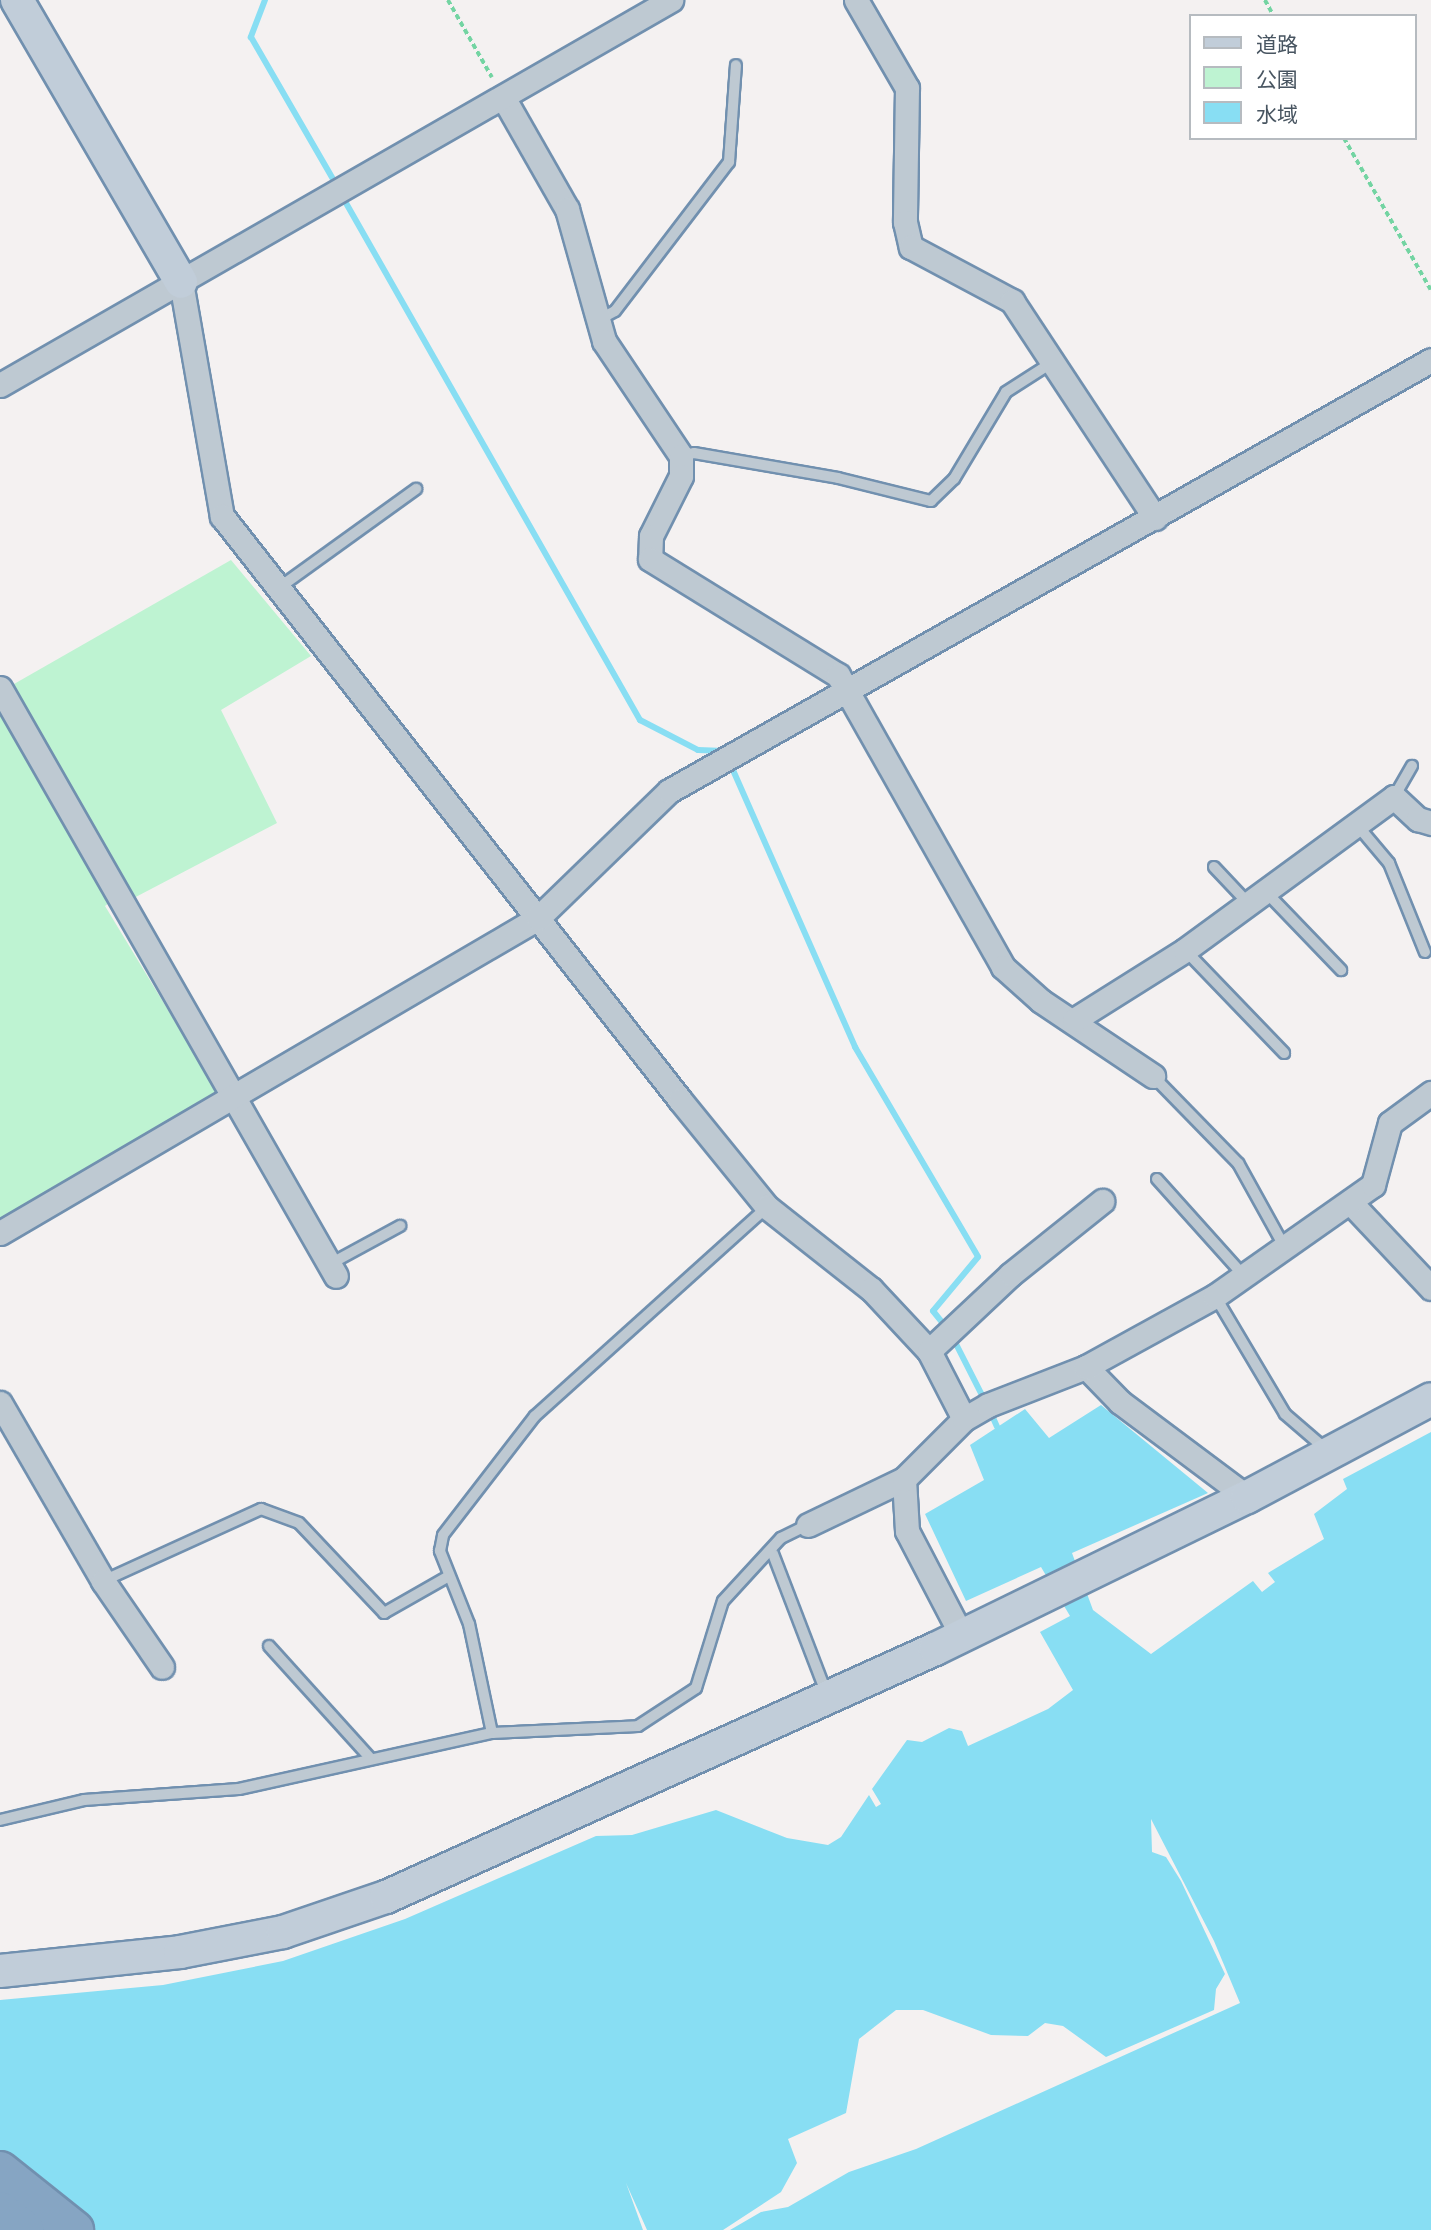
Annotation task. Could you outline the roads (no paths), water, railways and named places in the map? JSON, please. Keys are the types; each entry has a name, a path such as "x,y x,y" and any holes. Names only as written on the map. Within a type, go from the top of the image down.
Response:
{"highway":[{"path":"0,2171 74,2230"},
{"path":"0,2211 24,2230"}],"street":[{"path":"17,0 181,282 222,516 276,590 767,1207 871,1289 929,1351 964,1419"},
{"path":"0,385 671,0"},
{"path":"856,0 907,88 905,222 911,247 1012,301 1155,519"},
{"path":"503,97 567,209 595,321 681,456 681,476 651,536 655,567 831,669 989,949 1041,1001 1074,1020 1153,1076"},
{"path":"0,1233 538,918 669,791 846,696 1431,360"},
{"path":"0,688 333,1270"},
{"path":"1074,1020 1185,950 1394,797 1418,820 1431,824"},
{"path":"808,1525 904,1479 964,1419 1086,1367 1214,1296 1284,1245 1350,1202 1373,1185 1394,1117 1431,1093"},
{"path":"929,1351 1011,1274 1102,1201"},
{"path":"1350,1202 1431,1288"},
{"path":"1086,1367 1119,1402 1247,1497"},
{"path":"0,1971 180,1952 283,1932 386,1897 962,1636 1247,1497 1431,1399"},
{"path":"0,1403 103,1581 162,1667"},
{"path":"904,1479 907,1531 962,1636"}],"lane":[{"path":"595,321 615,311 729,162 736,65"},
{"path":"681,456 694,453 838,478 931,501 961,470 1006,392 1053,362"},
{"path":"276,590 416,489"},
{"path":"1394,797 1412,766"},
{"path":"1357,825 1389,863 1425,952"},
{"path":"1214,867 1256,897 1341,970"},
{"path":"1185,950 1284,1053"},
{"path":"1153,1076 1238,1163 1284,1245"},
{"path":"1157,1179 1243,1275"},
{"path":"492,1733 481,1664 439,1545 443,1535 505,1462 535,1416 767,1207"},
{"path":"333,1270 400,1226"},
{"path":"1214,1296 1284,1414 1330,1452"},
{"path":"103,1581 261,1508 299,1523 384,1613 449,1576"},
{"path":"0,1820 84,1800 239,1788 492,1733 620,1728 660,1714 696,1688 720,1608 772,1554 781,1538 808,1525"},
{"path":"772,1554 828,1697"},
{"path":"269,1646 370,1759"}],"water":[{"path":"1101,1405 1208,1493 1072,1553 1093,1610 1151,1654 1253,1581 1262,1592 1275,1582 1268,1573 1324,1539 1314,1514 1347,1489 1343,1479 1431,1432 1431,2230 730,2230 761,2212 788,2207 849,2172 916,2149 1240,2003 1214,1941 1151,1819 1152,1852 1166,1857 1181,1881 1225,1974 1216,1989 1214,2010 1106,2057 1063,2026 1045,2023 1028,2036 991,2035 923,2010 896,2010 859,2039 846,2113 788,2139 797,2163 781,2192 723,2230 647,2230 626,2183 643,2230 0,2230 0,2000 163,1985 283,1961 405,1919 596,1836 632,1835 716,1810 787,1838 828,1845 841,1837 869,1795 876,1807 881,1804 872,1789 907,1740 922,1742 949,1728 962,1731 968,1746 1048,1709 1073,1690 1040,1632 1070,1616 1041,1567 966,1601 925,1514 984,1480 970,1445 1025,1409 1049,1438"}],"waterway":[{"path":"265,0 251,37 337,186"},
{"path":"342,196 640,720 698,750 724,751"},
{"path":"729,761 855,1047 978,1257 933,1311 946,1327"},
{"path":"952,1336 985,1401"},
{"path":"990,1411 997,1427"}]}
